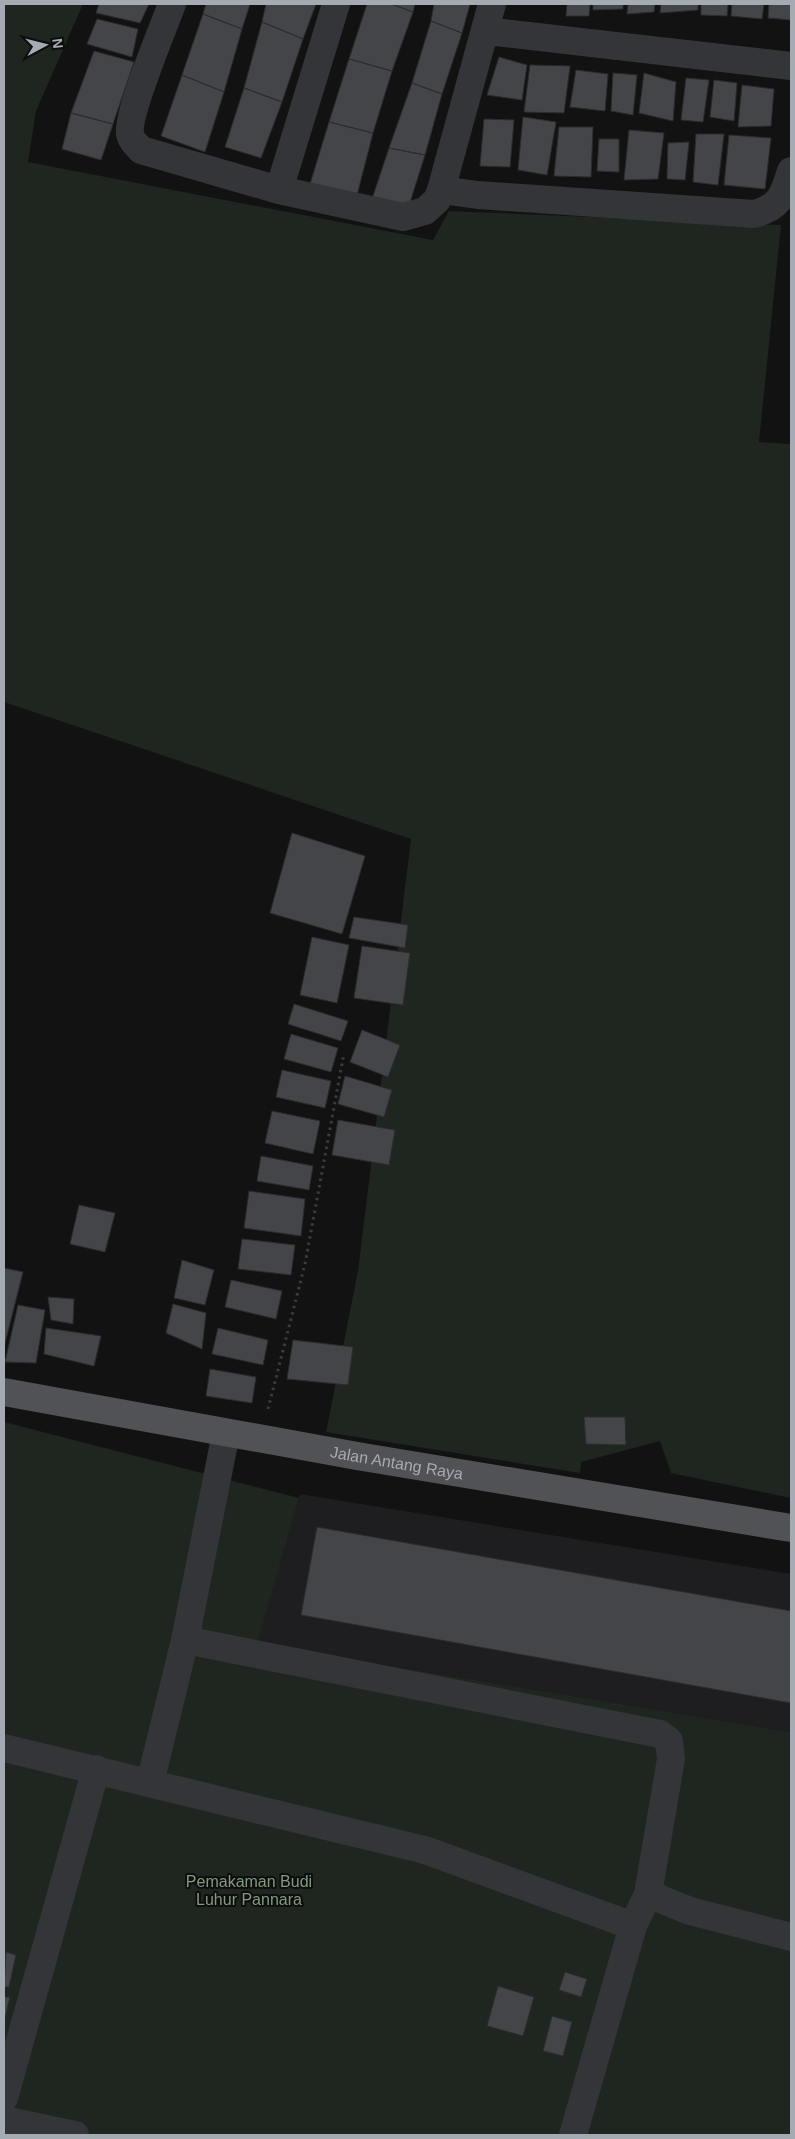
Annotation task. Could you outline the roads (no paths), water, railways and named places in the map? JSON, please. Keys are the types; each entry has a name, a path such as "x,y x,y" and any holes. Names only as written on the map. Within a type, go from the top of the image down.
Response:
{"main road":[{"name":"Jalan Antang Raya","path":"4,1392 260,1439 791,1528"}],"street":[{"path":"172,4 132,113 130,134 132,141 141,150 279,190 403,217 425,211 436,200 442,190 492,4"},
{"path":"279,190 336,4"},
{"path":"486,31 791,66"},
{"path":"442,190 488,196 754,214 768,211 781,199 791,171"},
{"path":"150,1783 185,1640 226,1432"},
{"path":"185,1640 660,1734 669,1741 671,1759 648,1894 633,1926 573,2135"},
{"path":"4,1748 425,1850 633,1926"},
{"path":"4,2098 96,1769"},
{"path":"648,1894 690,1911 791,1937"},
{"path":"4,2120 75,2135"}],"park label":[{"name":"Pemakaman Budi Luhur Pannara","path":"249,1890"}]}
